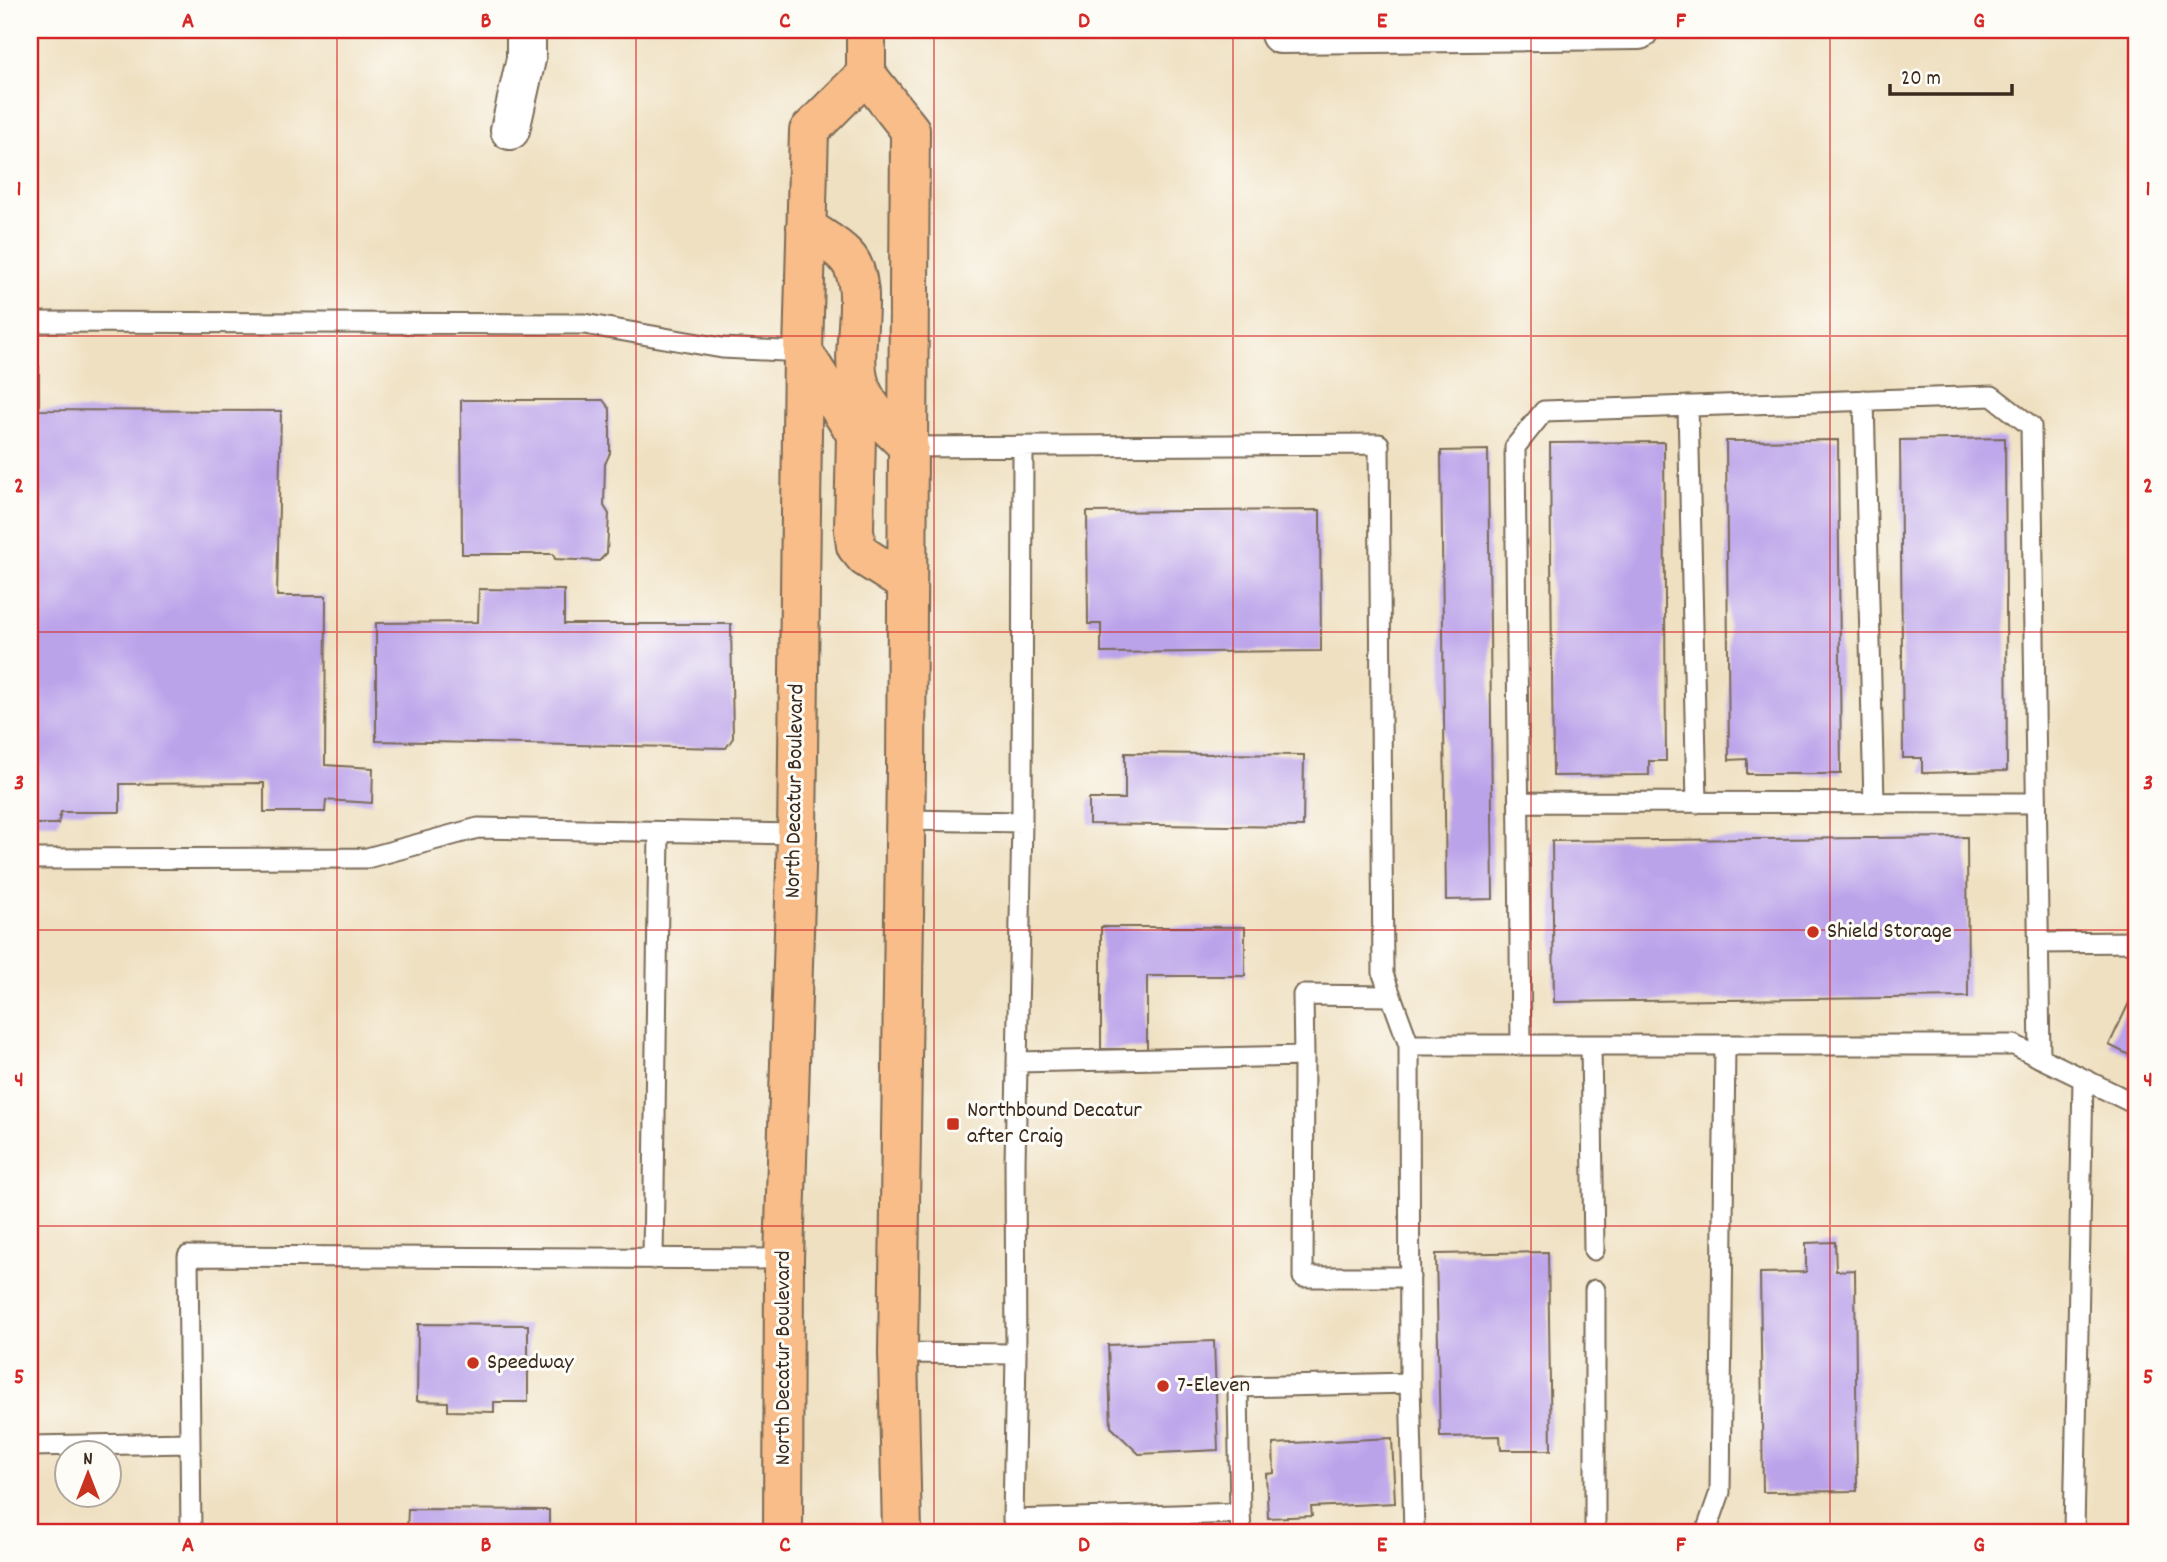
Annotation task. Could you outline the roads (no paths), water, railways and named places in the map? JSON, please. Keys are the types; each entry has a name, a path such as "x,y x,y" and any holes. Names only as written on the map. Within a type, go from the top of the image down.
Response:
{"main road":[{"path":"866,30 866,74 910,130 909,447 898,1353 902,1532"},
{"name":"North Decatur Boulevard","path":"783,1532 785,1259 797,834 803,352 809,131 866,74"},
{"path":"806,227 846,256 855,271 858,289 858,377 869,407 909,447"},
{"path":"803,352 856,434 856,546 865,557 907,584"}],"street":[{"path":"510,130 526,59 526,30"},
{"path":"1280,32 1639,30"}],"lane":[{"path":"30,322 584,324 722,348 803,352"},
{"path":"1521,1045 1515,447 1544,411 1992,396 2031,426 2040,1058"},
{"path":"1864,400 1874,803"},
{"path":"1688,406 1696,803"},
{"path":"909,447 1379,444 1383,974 1409,1045 1410,1382 1414,1532"},
{"path":"1023,447 1022,822 1015,1164 1013,1520 1240,1523 1238,1387 1410,1382"},
{"path":"1519,802 2036,803"},
{"path":"905,820 1022,822"},
{"path":"30,859 368,858 478,828 797,834"},
{"path":"653,1259 659,832"},
{"path":"2038,943 2137,942"},
{"path":"1391,996 1303,995 1303,1277 1410,1278"},
{"path":"1409,1045 2014,1045 2137,1105"},
{"path":"1591,1045 1594,1250"},
{"path":"1706,1532 1720,1492 1724,1045"},
{"path":"1017,1062 1304,1056"},
{"path":"2074,1532 2083,1079"},
{"path":"191,1532 188,1256 785,1259"},
{"path":"1595,1290 1595,1532"},
{"path":"898,1353 1016,1354"},
{"path":"30,1446 189,1443"}],"place":[{"name":"Shield Storage","path":"1813,932"},
{"name":"Northbound Decatur after Craig","path":"953,1124"},
{"name":"Speedway","path":"473,1363"},
{"name":"7-Eleven","path":"1163,1386"}]}
